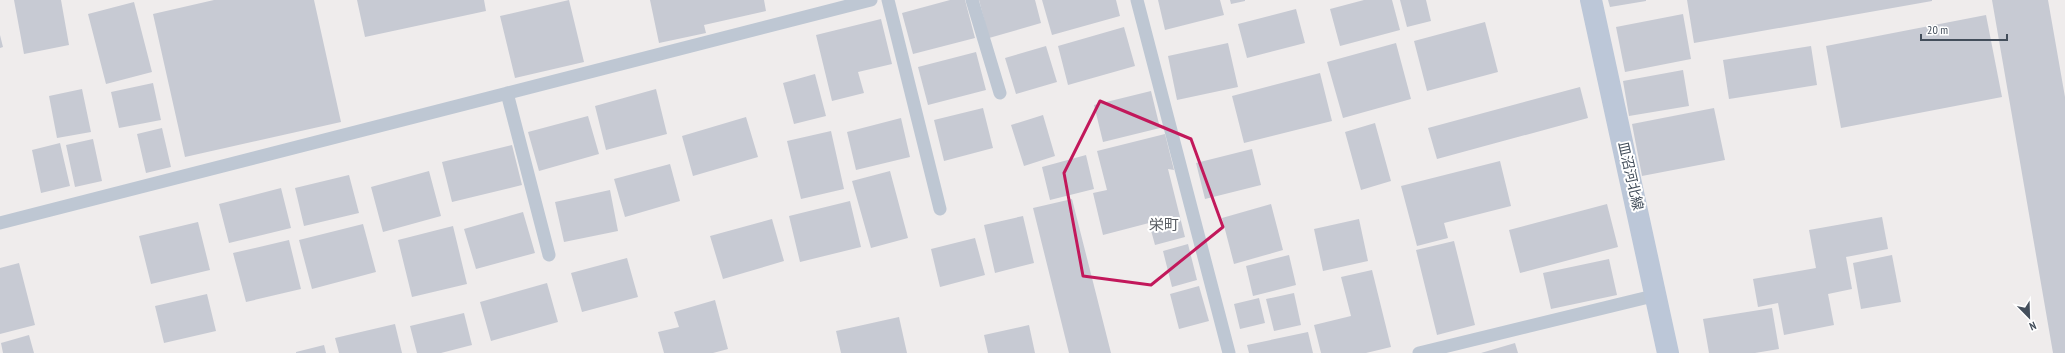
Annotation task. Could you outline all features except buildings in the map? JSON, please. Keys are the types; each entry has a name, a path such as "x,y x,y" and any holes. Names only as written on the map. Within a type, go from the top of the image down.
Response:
{"main road":[{"name":"皿沼河北線","path":"1591,0 1657,295 1668,353"}],"lane":[{"path":"0,223 871,0"},
{"path":"888,0 940,210"},
{"path":"972,0 1000,93"},
{"path":"1137,0 1229,353"},
{"path":"507,93 549,255"},
{"path":"1419,353 1657,295"}],"highlighted area":[{"path":"1100,101 1191,139 1223,227 1151,285 1083,276 1064,173"}],"district":[{"name":"栄町","path":"1164,225"}]}
